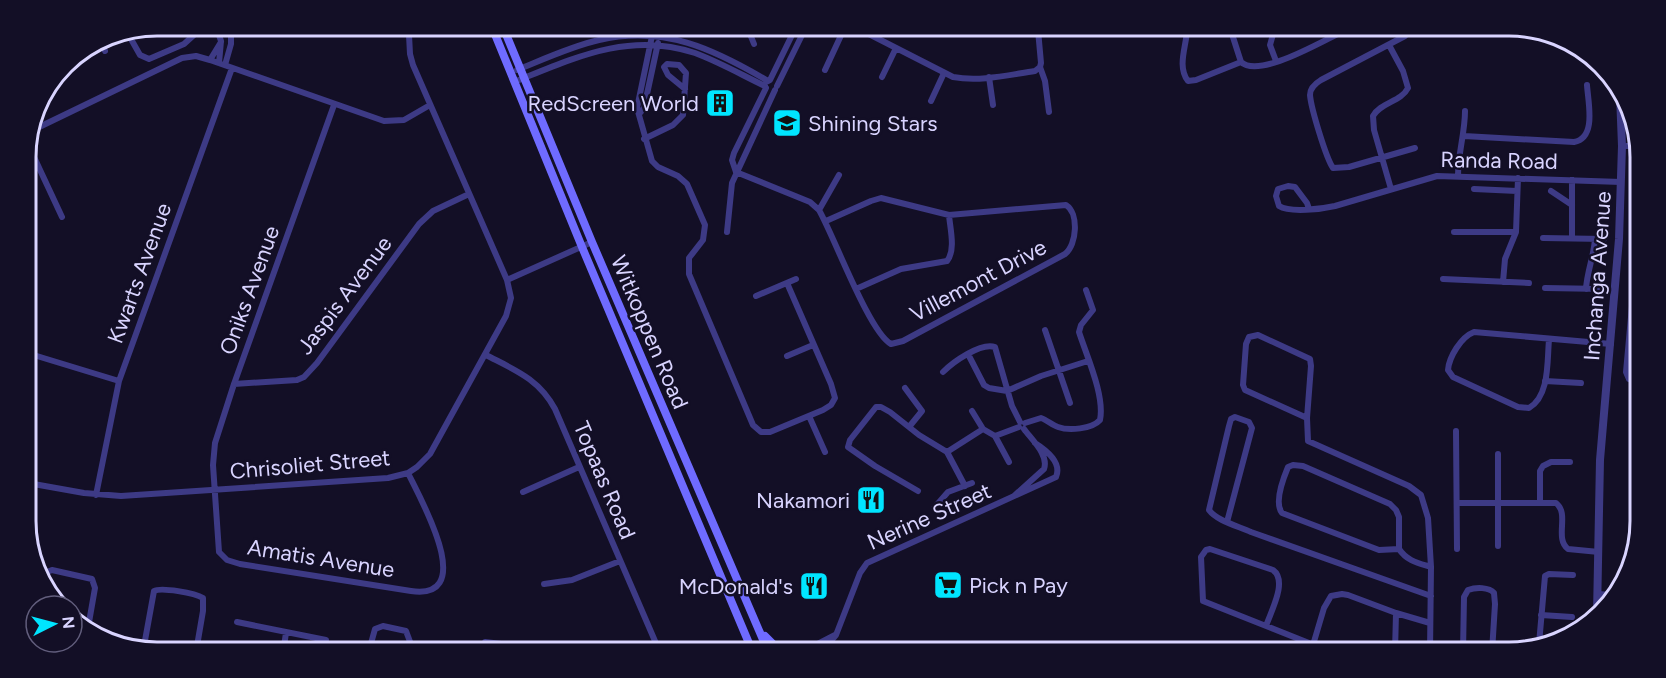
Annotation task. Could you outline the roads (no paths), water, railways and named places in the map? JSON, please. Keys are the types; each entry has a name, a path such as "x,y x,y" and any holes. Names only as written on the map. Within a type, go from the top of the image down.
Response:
{"main road":[{"name":"Witkoppen Road","path":"496,36 749,642"},
{"name":"Witkoppen Road","path":"506,36 592,242 764,642"},
{"path":"743,628 745,642"},
{"path":"760,631 771,642"}],"street":[{"path":"131,39 143,58 156,58 184,44 193,36"},
{"path":"219,36 222,64"},
{"path":"222,64 231,44 231,36"},
{"name":"Chrisoliet Street","path":"36,484 96,495 140,495 388,478 408,473 420,465 429,454 486,355 510,305 511,292 410,57 409,36"},
{"path":"510,73 598,40 620,36 660,36 694,44 725,57 767,84 771,92 776,88"},
{"path":"652,36 637,108 644,139 652,161 687,184 703,219 706,229 705,237 689,258 688,274 753,425 765,433 829,407 835,396 787,283"},
{"path":"639,114 644,108 660,36"},
{"path":"751,36 754,44"},
{"path":"792,36 734,153 732,160 736,172 810,202 819,210 856,289 902,269 947,261 951,251 949,215"},
{"path":"727,232 732,183 736,172 802,36"},
{"path":"825,70 841,36"},
{"path":"873,36 944,73 964,78 1035,71 1040,68"},
{"path":"1039,36 1040,68 1045,81 1049,112"},
{"path":"1186,36 1183,62 1188,81 1241,62"},
{"path":"1233,36 1241,62 1252,68 1292,56 1334,36"},
{"path":"1273,36 1270,45 1276,61"},
{"path":"1405,36 1315,83 1310,94 1327,157 1333,168 1350,167 1415,148"},
{"path":"210,60 221,41"},
{"path":"788,44 796,49"},
{"path":"514,82 598,50 624,45 650,45 693,53 767,84 776,82 776,88"},
{"path":"1389,45 1403,71 1408,88 1404,94 1380,107 1373,116 1373,125 1391,189"},
{"path":"882,77 896,48"},
{"path":"40,127 182,58 196,56 388,122 404,120 430,105"},
{"path":"721,64 725,57"},
{"path":"644,139 681,119 685,110 687,77 685,69 674,63 667,64 664,67 666,73 685,89"},
{"name":"Kwarts Avenue","path":"96,495 119,381 232,68"},
{"path":"931,101 944,73"},
{"path":"989,77 993,105"},
{"path":"1464,136 1578,141 1585,136 1588,129 1587,85"},
{"name":"Oniks Avenue","path":"214,490 214,448 234,384 334,105"},
{"name":"Inchanga Avenue","path":"1598,604 1600,460 1611,344 1621,182 1621,110"},
{"path":"1458,176 1458,157 1464,136 1465,111"},
{"path":"750,118 760,123"},
{"path":"1622,146 1629,146"},
{"path":"36,161 62,217"},
{"path":"819,210 839,175"},
{"name":"Randa Road","path":"1309,209 1295,187 1288,186 1278,189 1276,196 1281,208 1309,209 1335,206 1429,177 1621,182"},
{"path":"1503,282 1505,259 1516,232 1518,178"},
{"path":"1572,180 1572,238"},
{"path":"1474,189 1518,191"},
{"path":"1551,191 1572,205"},
{"name":"Jaspis Avenue","path":"234,384 292,381 304,377 317,363 419,224 433,210 469,194"},
{"name":"Villemont Drive","path":"826,221 881,198 949,215 1066,205 1073,214 1073,243 1069,251 895,344 887,342 882,336 856,289"},
{"path":"1454,232 1516,232"},
{"path":"1543,238 1604,239"},
{"path":"1586,289 1595,239"},
{"path":"507,280 592,242"},
{"path":"756,296 796,279"},
{"path":"1443,279 1529,283"},
{"path":"1545,288 1604,290"},
{"path":"995,436 1041,418 1057,427 1068,429 1091,426 1099,422 1101,402 1079,332 1081,325 1093,310 1086,290"},
{"path":"1045,330 1070,403"},
{"path":"1549,340 1545,381 1536,403 1529,408 1522,408 1453,377 1449,372 1448,367 1461,344 1467,336 1474,332 1611,344"},
{"path":"1307,418 1245,390 1243,385 1246,344 1249,337 1258,335 1310,359 1311,366 1306,436 1311,443 1414,489 1424,500 1428,518 1431,567 1430,642"},
{"path":"1630,337 1627,375 1630,379"},
{"path":"787,356 813,345"},
{"path":"942,372 954,361 984,346 995,347 1015,416 1035,443 1045,459 1045,464 1056,464"},
{"path":"968,354 984,385 1007,392 1041,376 1088,361"},
{"name":"Topaas Road","path":"486,355 528,378 542,389 555,410 655,642"},
{"path":"36,356 119,381"},
{"path":"1545,381 1581,383"},
{"path":"905,388 922,411 909,427"},
{"path":"918,490 875,466 848,447 850,440 876,407 884,408 947,452 968,485 948,492 934,508"},
{"path":"972,411 983,429 995,436 1009,462"},
{"path":"809,416 825,452"},
{"path":"1227,522 1252,428 1249,422 1235,417 1231,419 1229,426 1209,510 1211,514 1227,522 1431,596"},
{"path":"947,452 983,429"},
{"path":"1456,431 1457,549"},
{"path":"1035,443 1056,464"},
{"path":"1497,454 1498,546"},
{"path":"1540,502 1540,471 1543,465 1551,462 1570,462"},
{"name":"Nerine Street","path":"1012,498 1044,469 1045,464"},
{"name":"Nerine Street","path":"830,642 836,635 860,573 867,563 1056,477 1058,472 1056,464"},
{"path":"1399,549 1379,550 1282,513 1278,509 1279,501 1288,467 1303,466 1394,507 1399,517 1399,549 1404,556 1414,562 1431,567"},
{"path":"524,492 579,467"},
{"name":"Amatis Avenue","path":"214,490 218,549 221,555 230,561 427,592 437,587 442,575 440,543 408,473"},
{"path":"1457,503 1554,502 1561,507 1562,539 1566,548 1599,552"},
{"path":"1266,626 1281,583 1278,573 1210,549 1206,550 1201,557 1203,601 1306,642"},
{"path":"544,584 572,580 620,561"},
{"path":"47,572 52,570 92,579 95,588 89,621"},
{"path":"1539,638 1545,576 1573,575"},
{"path":"145,641 154,591 160,589 203,598 198,642"},
{"path":"1463,642 1466,592 1471,589 1489,589 1494,593 1493,642"},
{"path":"1314,642 1324,608 1331,596 1342,594 1430,623"},
{"path":"1598,594 1605,595"},
{"path":"1395,642 1396,613"},
{"path":"1541,615 1572,617"},
{"path":"237,622 326,640"},
{"path":"371,642 375,629 383,626 406,630 410,642"},
{"path":"285,642 286,633"},
{"path":"822,642 836,635"}],"place":[{"name":"RedScreen World","path":"720,103"},
{"name":"Shining Stars","path":"787,123"},
{"name":"Nakamori","path":"871,500"},
{"name":"Pick n Pay","path":"948,585"},
{"name":"McDonald's","path":"814,586"}]}
